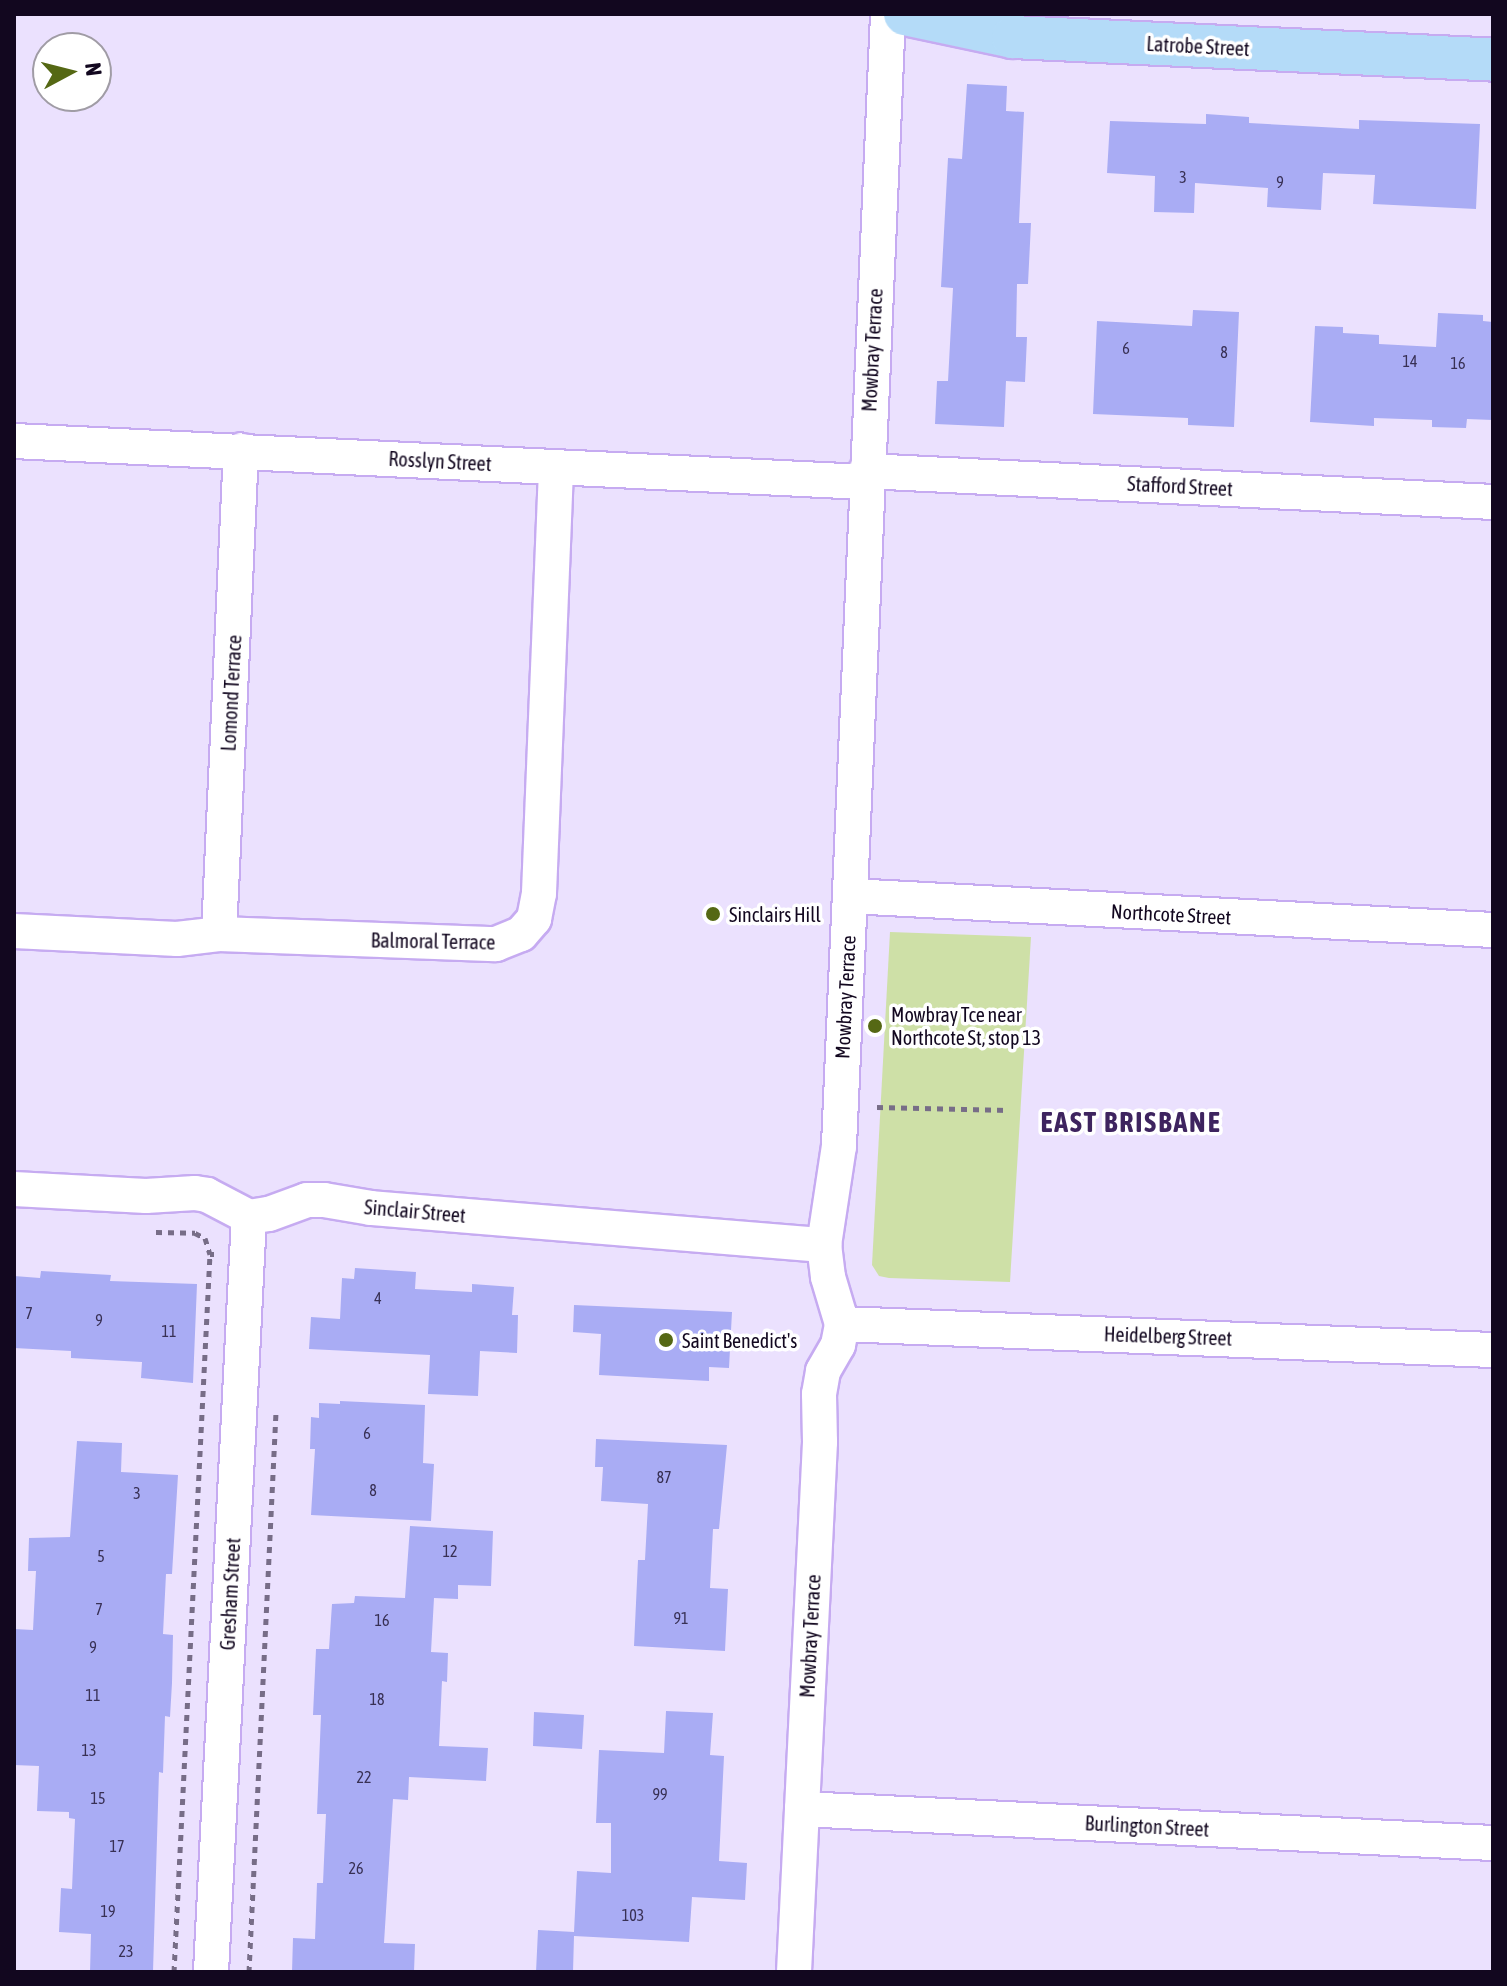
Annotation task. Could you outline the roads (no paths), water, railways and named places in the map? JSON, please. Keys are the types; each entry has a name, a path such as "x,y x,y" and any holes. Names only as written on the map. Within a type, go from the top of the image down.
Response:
{"main road":[{"name":"Latrobe Street","path":"905,14 1013,37 1493,60"}],"street":[{"name":"Mowbray Terrace","path":"794,1972 820,1442 819,1394 823,1371 838,1345 842,1324 828,1277 824,1245 839,1146 888,14"},
{"name":"Rosslyn Street","path":"14,441 556,467 866,476"},
{"name":"Lomond Terrace","path":"219,934 241,451"},
{"name":"Balmoral Terrace","path":"14,931 177,939 219,934 496,944 521,934 534,919 539,893 556,467"},
{"name":"Stafford Street","path":"866,476 1493,502"},
{"name":"Northcote Street","path":"850,896 1493,930"},
{"path":"14,1189 146,1196 195,1193 207,1195 249,1217"},
{"name":"Sinclair Street","path":"249,1217 269,1214 307,1200 324,1200 371,1208 824,1245"},
{"name":"Gresham Street","path":"211,1972 249,1217"},
{"name":"Heidelberg Street","path":"842,1324 1493,1350"},
{"name":"Burlington Street","path":"802,1809 1493,1843"}],"place":[{"name":"Sinclairs Hill","path":"713,914"},
{"name":"Mowbray Tce near Northcote St, stop 13","path":"875,1026"},
{"name":"Saint Benedict's","path":"666,1340"}],"district":[{"name":"EAST BRISBANE","path":"1131,1122"}]}
